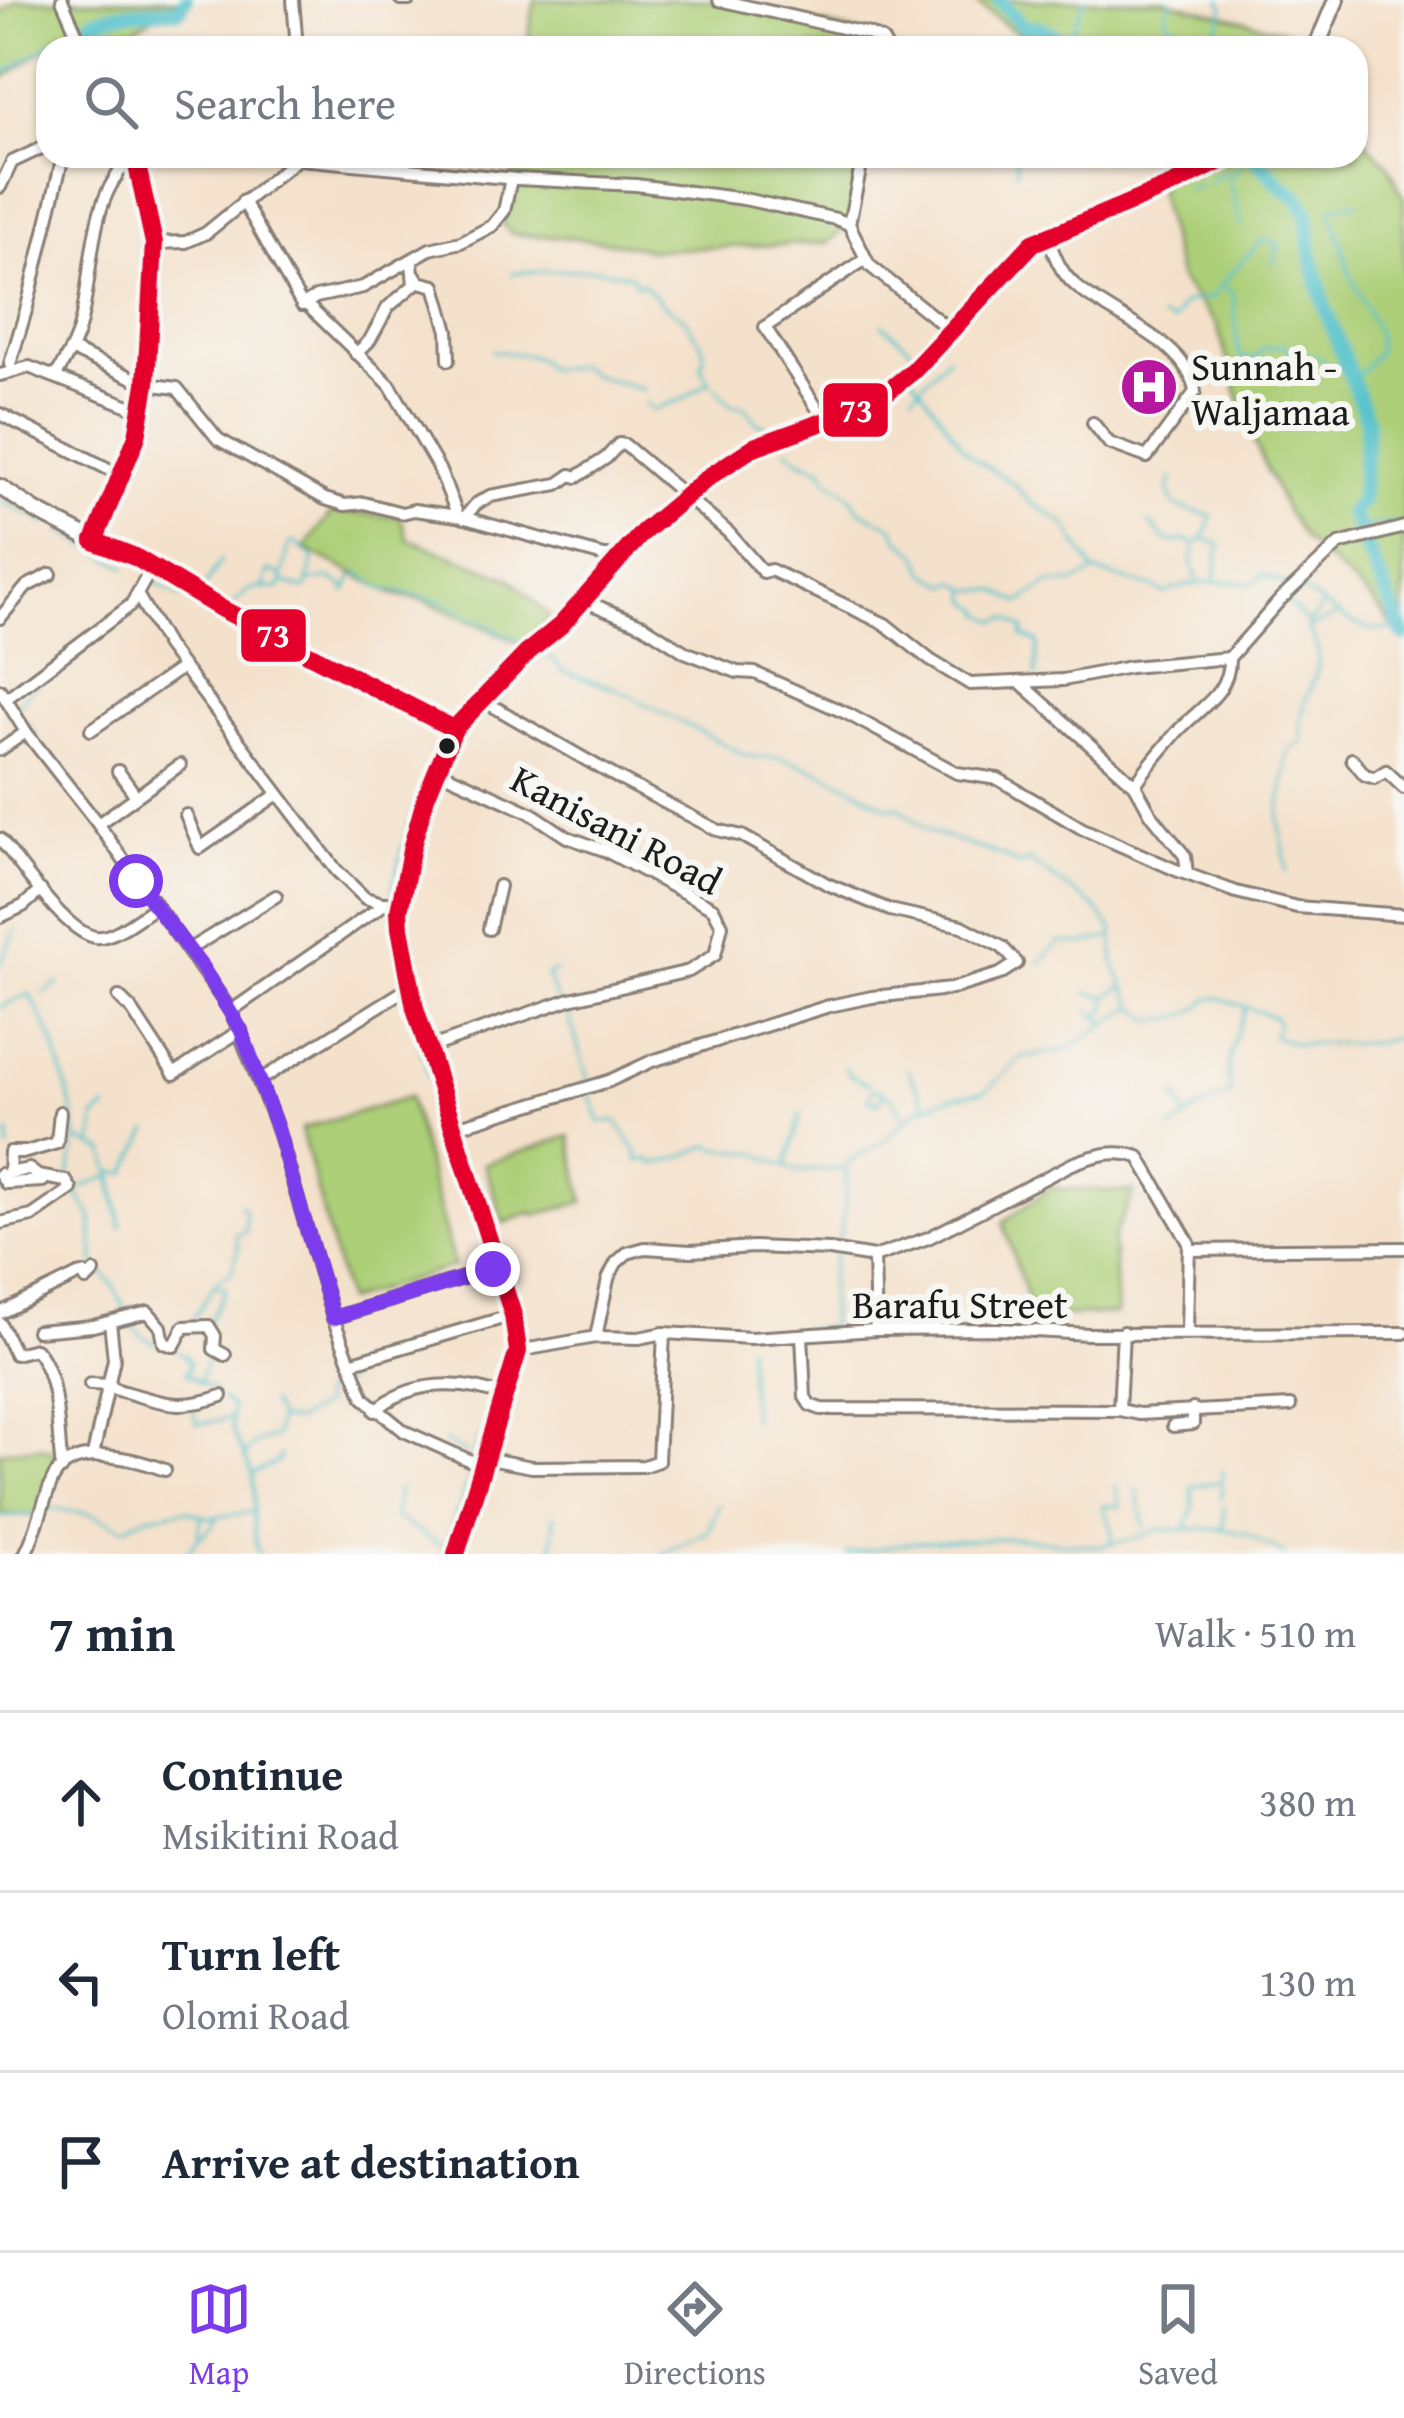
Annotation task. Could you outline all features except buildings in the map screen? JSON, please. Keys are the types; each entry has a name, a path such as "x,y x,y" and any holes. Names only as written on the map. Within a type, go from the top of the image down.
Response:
{"main road":[{"path":"1321,36 1336,0"},
{"path":"456,1554 518,1351 513,1315 410,987 394,905 454,729 619,556 710,476 754,447 856,410 887,392 913,371 1010,263 1047,235 1209,168"},
{"path":"0,487 36,511 152,567 222,609 454,729"}],"street":[{"path":"62,0 78,36"},
{"path":"293,0 296,36"},
{"path":"719,0 873,36"},
{"path":"0,187 12,162 36,151"},
{"path":"0,375 31,294 60,168"},
{"path":"56,376 72,350 88,289 97,218 121,168"},
{"path":"94,541 122,476 146,384 154,243 138,168"},
{"path":"154,243 186,242 206,232 286,168"},
{"path":"400,168 635,184 744,199 848,224 858,237 864,260 950,330"},
{"path":"848,224 860,168"},
{"path":"302,305 413,267 430,249 461,242 498,222 511,179"},
{"path":"243,201 302,305"},
{"path":"1047,235 1060,268 1074,284 1168,350 1194,381 1195,392 1147,458 1109,443 1094,423"},
{"path":"824,419 765,328 864,260"},
{"path":"356,354 370,340 388,307 414,285 413,267"},
{"path":"413,267 419,282 435,286 448,331 449,360"},
{"path":"302,305 390,385 461,517"},
{"path":"72,350 146,384 178,388 218,439 325,499 402,513 414,510 461,517 619,556"},
{"path":"8,363 56,376 142,411"},
{"path":"0,414 122,476"},
{"path":"461,517 490,496 577,477 619,444 645,459 729,533 763,572 771,570 869,616 970,684 1063,680 1130,667 1229,658"},
{"path":"1135,785 1179,730 1221,689 1229,658 1280,600 1344,542 1404,527"},
{"path":"152,567 140,600 4,694 26,732 98,824 241,1030 333,1318 364,1398 375,1411 430,1446 483,1462 532,1467 644,1466 658,1461 664,1333"},
{"path":"0,618 28,586 51,574"},
{"path":"140,600 183,667 358,893 394,905"},
{"path":"582,600 643,625 685,652 737,672 755,673 848,714 957,773 998,779 1083,830 1187,874 1297,907 1404,915"},
{"path":"91,730 183,667"},
{"path":"1020,682 1135,785 1151,814 1185,856 1187,874"},
{"path":"456,1127 829,1006 951,988 1000,974 1017,963 1002,947 962,926 890,910 827,884 742,836 717,830 482,700"},
{"path":"0,750 26,732"},
{"path":"1352,759 1365,775 1375,778 1387,771 1404,788"},
{"path":"98,824 180,765"},
{"name":"Kanisani Road","path":"428,1048 570,999 688,971 715,955 722,926 713,908 437,770"},
{"path":"118,771 136,796"},
{"path":"186,815 200,848 278,794"},
{"path":"0,839 41,890 95,938 155,907"},
{"path":"489,929 499,886"},
{"path":"0,916 41,890"},
{"path":"188,950 276,896"},
{"path":"231,1011 394,905"},
{"path":"260,1080 410,987"},
{"path":"119,998 174,1074 241,1030"},
{"path":"0,1223 32,1216 71,1189 66,1181 38,1176 29,1169 9,1173 10,1152 57,1143 60,1112"},
{"path":"596,1336 608,1279 627,1253 646,1248 754,1247 874,1257 928,1238 1072,1164 1114,1153 1139,1157 1186,1235 1190,1250 1187,1332"},
{"path":"1,1176 48,1180"},
{"path":"1190,1250 1404,1248"},
{"path":"874,1257 876,1330"},
{"path":"333,1318 498,1268"},
{"path":"0,1313 78,1275 84,1274 86,1280 94,1272"},
{"path":"37,1331 148,1312 161,1327 161,1341 175,1346 184,1327 193,1323 209,1326 214,1349 225,1355"},
{"path":"350,1363 513,1315"},
{"path":"93,1455 114,1359 110,1322"},
{"path":"0,1323 15,1354 35,1349 41,1356 54,1400 62,1469"},
{"name":"Barafu Street","path":"518,1351 596,1336 639,1338 664,1333 752,1338 876,1330 1404,1333"},
{"path":"1119,1410 1123,1332"},
{"path":"802,1335 805,1397 820,1409 1119,1410 1139,1414 1290,1406"},
{"path":"91,1384 170,1406 192,1406 222,1396"},
{"path":"375,1411 411,1388 467,1386 505,1397"},
{"path":"1173,1426 1193,1424 1193,1409"},
{"path":"25,1554 53,1476 65,1463 93,1455 165,1471"}],"green space":[{"path":"17,0 180,0 133,30 36,36 36,54 0,81 0,14"},
{"path":"535,0 717,0 875,36 528,36"},
{"path":"972,0 1164,0 1293,36 1022,36"},
{"path":"1368,144 1389,166 1404,198 1404,640 1369,597 1305,540 1285,510 1248,428 1217,325 1179,279 1159,195 1157,168 1368,168"},
{"path":"515,168 859,168 852,222 828,243 650,250 512,234 503,225"},
{"path":"332,512 401,517 408,539 510,578 550,617 523,644 423,600 393,594 304,548"},
{"path":"409,1097 454,1266 346,1301 301,1129"},
{"path":"570,1136 584,1202 504,1223 484,1164"},
{"path":"1050,1188 1134,1192 1113,1238 1117,1314 1033,1317 1003,1222"},
{"path":"41,1447 57,1453 58,1469 40,1516 0,1514 0,1451"}],"waterway":[{"path":"92,21 119,13 179,10 185,0"},
{"path":"999,0 1025,28 1041,28 1055,36"},
{"path":"1069,36 1085,0"},
{"path":"1172,0 1165,16 1174,27 1172,36"},
{"path":"1216,36 1224,8 1221,0"},
{"path":"1043,36 1048,31"},
{"path":"63,36 69,32"},
{"path":"0,76 36,53"},
{"path":"1017,168 1017,172"},
{"path":"1238,168 1229,180 1241,225"},
{"path":"1265,168 1298,197 1307,213 1325,308 1367,420 1361,501 1351,512 1404,635"},
{"path":"1207,182 1226,172"},
{"path":"1186,189 1199,185"},
{"path":"1082,215 1136,192"},
{"path":"1347,204 1358,202"},
{"path":"1344,204 1331,210 1351,276 1377,332 1378,352 1353,381"},
{"path":"1222,283 1262,240 1279,243 1273,263"},
{"path":"548,271 599,269"},
{"path":"602,270 631,275"},
{"path":"512,273 546,271"},
{"path":"633,277 662,303"},
{"path":"1161,317 1172,322 1184,303 1214,297 1221,284 1233,293 1239,356 1257,359 1261,349 1285,345 1290,358 1314,355 1347,369"},
{"path":"664,305 690,327"},
{"path":"882,324 912,349 915,361"},
{"path":"692,330 695,335"},
{"path":"699,338 704,352"},
{"path":"492,351 541,361"},
{"path":"704,355 701,368 711,384"},
{"path":"913,394 948,356"},
{"path":"889,382 914,359"},
{"path":"542,364 549,369 575,366"},
{"path":"578,365 593,376"},
{"path":"594,375 644,390"},
{"path":"913,377 960,443"},
{"path":"645,402 653,410 685,398 708,382"},
{"path":"716,387 724,399"},
{"path":"727,399 731,405 745,407 759,424 778,429"},
{"path":"826,411 857,402"},
{"path":"785,427 817,415"},
{"path":"961,446 971,455"},
{"path":"786,448 798,459 823,469 859,510 893,527 899,539 918,554 925,572 950,586 954,581 967,587 970,601 983,614 997,621 1008,618 1025,629 1022,636 1038,642 1036,676"},
{"path":"974,458 1064,523 1094,571"},
{"path":"1172,478 1169,491 1175,506 1212,516 1205,537"},
{"path":"0,500 46,524"},
{"path":"1149,523 1171,542 1182,539 1196,544 1202,538 1220,544 1215,580"},
{"path":"1357,528 1396,523"},
{"path":"60,531 126,567"},
{"path":"283,574 293,542 314,557 308,580"},
{"path":"1195,546 1192,562 1198,582"},
{"path":"202,591 221,560"},
{"path":"263,589 268,571 282,576 282,582 305,589 309,581 329,578 346,592 352,577"},
{"path":"357,572 380,588 440,601 526,644"},
{"path":"970,590 996,590 1020,603 1048,584 1074,583 1095,572 1163,594 1208,582 1253,584 1262,575 1290,585"},
{"path":"150,580 314,666"},
{"path":"143,599 151,581"},
{"path":"231,606 250,589 279,588 282,582"},
{"path":"1300,590 1359,626 1400,627"},
{"path":"1284,599 1307,622"},
{"path":"1287,871 1279,820 1288,750 1303,743 1303,709 1318,659 1307,627 1323,605"},
{"path":"16,707 33,687 137,607"},
{"path":"1310,628 1339,614"},
{"path":"497,705 520,671 535,656 544,655 562,671 617,689 745,755 811,768 890,808 897,806 929,832 1020,866 1028,860 1095,907 1113,930 1114,963 1124,985"},
{"path":"325,671 446,733"},
{"path":"474,723 483,711"},
{"path":"25,720 38,738"},
{"path":"418,796 433,763"},
{"path":"405,836 415,804"},
{"path":"391,897 403,843"},
{"path":"0,964 16,929"},
{"path":"1040,963 1060,942 1082,944 1111,937"},
{"path":"556,971 547,975 558,1003 568,1013 588,1080"},
{"path":"44,994 59,983"},
{"path":"1087,992 1107,997 1124,985 1134,1005"},
{"path":"0,1007 30,994 54,1042 77,1139 69,1176"},
{"path":"714,1148 755,1153 796,1171 845,1169 916,1110 986,1091 1022,1057 1065,1050 1135,1006 1151,1020 1167,1019 1190,1013 1207,999 1220,998 1274,1017 1278,1025 1272,1036 1296,1044 1404,1038"},
{"path":"1100,1016 1107,999"},
{"path":"1171,1130 1195,1111 1231,1094 1229,1061 1245,1008"},
{"path":"1090,1010 1107,1023"},
{"path":"416,1030 423,1057"},
{"path":"425,1063 437,1102"},
{"path":"1404,1065 1400,1068 1404,1076"},
{"path":"845,1067 870,1085"},
{"path":"908,1070 926,1106"},
{"path":"875,1088 892,1097 906,1119"},
{"path":"874,1089 868,1098 876,1104 883,1095"},
{"path":"590,1094 600,1122 616,1121 638,1160 662,1163 712,1145"},
{"path":"1175,1094 1187,1116"},
{"path":"93,1145 95,1118 107,1108"},
{"path":"786,1167 801,1113"},
{"path":"77,1189 110,1176 121,1227 112,1171 126,1174 149,1130"},
{"path":"9,1133 9,1149"},
{"path":"79,1140 105,1151 110,1171"},
{"path":"796,1330 830,1327 830,1278 845,1211 846,1171"},
{"path":"76,1192 92,1217 94,1263 113,1285 134,1327 163,1346"},
{"path":"192,1321 217,1281 231,1273 238,1249 236,1234 245,1232 245,1211 240,1205"},
{"path":"209,1322 226,1288 216,1286"},
{"path":"757,1332 768,1331"},
{"path":"199,1383 209,1351 208,1334"},
{"path":"508,1361 509,1335"},
{"path":"747,1346 752,1419"},
{"path":"177,1351 190,1365 186,1373 215,1391"},
{"path":"498,1392 506,1361"},
{"path":"278,1419 296,1421 324,1404 322,1393 347,1381"},
{"path":"222,1398 232,1407 234,1434 253,1480 259,1554"},
{"path":"244,1458 253,1444 275,1437 278,1417 270,1403"},
{"path":"193,1409 197,1424 232,1418"},
{"path":"475,1457 491,1416"},
{"path":"444,1441 466,1454"},
{"path":"254,1474 278,1461 280,1455"},
{"path":"442,1554 473,1468"},
{"path":"1186,1529 1193,1509 1192,1487 1222,1481 1223,1471"},
{"path":"1221,1484 1221,1498"},
{"path":"1111,1542 1113,1531 1103,1506 1120,1506 1116,1487"},
{"path":"398,1489 394,1517 444,1547"},
{"path":"1137,1489 1145,1529"},
{"path":"662,1554 707,1532 719,1505"},
{"path":"1223,1529 1224,1507"},
{"path":"49,1508 91,1514 123,1528 148,1516 186,1510 209,1518 253,1512"},
{"path":"0,1516 38,1514"},
{"path":"198,1534 202,1515"},
{"path":"553,1554 554,1515"},
{"path":"188,1553 217,1518"},
{"path":"847,1554 914,1542 1017,1538 1097,1546 1158,1530 1223,1529 1246,1534 1285,1554"}],"transit line":[{"name":"73","path":"94,541 137,436 146,384 154,243 138,168"},
{"name":"73","path":"456,1554 518,1351 513,1315 415,1008 400,928 412,846 454,729 529,651 561,625 643,532 710,476 754,447 856,410 887,392 913,371 1033,243 1206,168"},
{"name":"73","path":"94,541 135,557 222,609 454,729"}],"place":[{"name":"Sunnah - Waljamaa","path":"1149,387"}],"route":[{"path":"136,881 223,996 241,1030 277,1128 333,1318 493,1269"}]}
